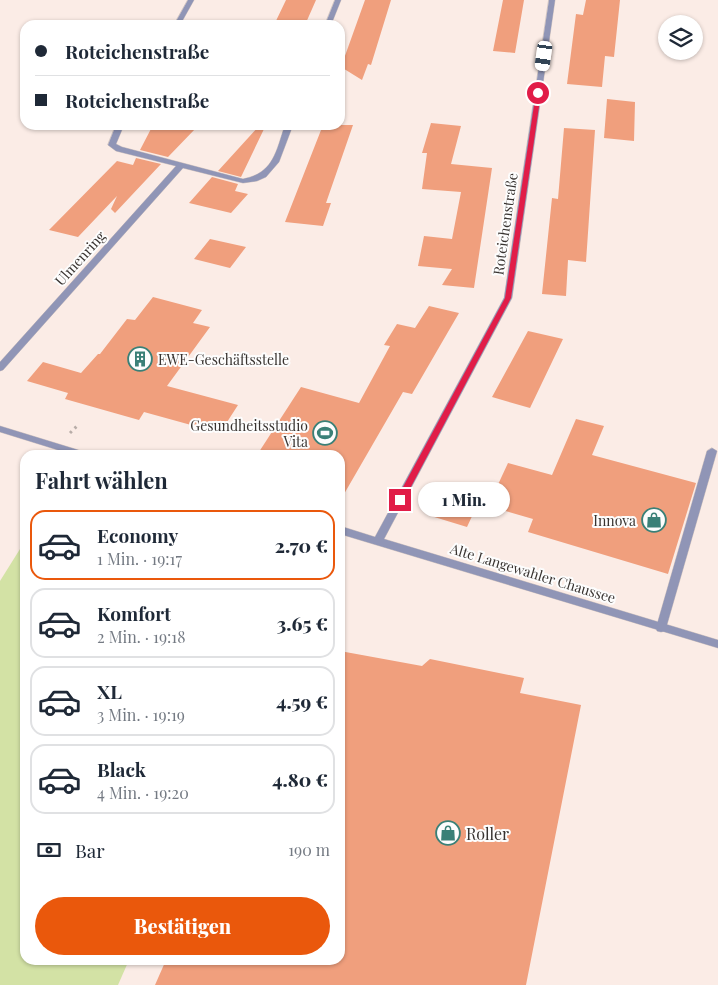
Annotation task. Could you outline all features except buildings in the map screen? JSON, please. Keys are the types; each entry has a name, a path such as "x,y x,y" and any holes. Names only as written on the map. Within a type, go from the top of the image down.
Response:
{"street":[{"path":"179,20 191,0"},
{"path":"330,20 338,0"},
{"name":"Roteichenstraße","path":"378,541 508,298 552,0"},
{"path":"118,130 112,145 119,149 243,181 263,177 271,170 287,130"},
{"name":"Ulmenring","path":"0,368 180,166"},
{"path":"0,429 69,450"},
{"path":"660,628 712,451"},
{"name":"Alte Langewahler Chaussee","path":"345,531 718,644"}],"green space":[{"path":"20,549 20,965 127,965 118,985 0,985 0,581"}],"place":[{"name":"EWE-Geschäftsstelle","path":"140,359"},
{"name":"Gesundheitsstudio Vita","path":"325,433"},
{"name":"Innova","path":"654,520"},
{"name":"Roller","path":"448,833"}],"route":[{"path":"400,500 508,298 538,93"}]}
